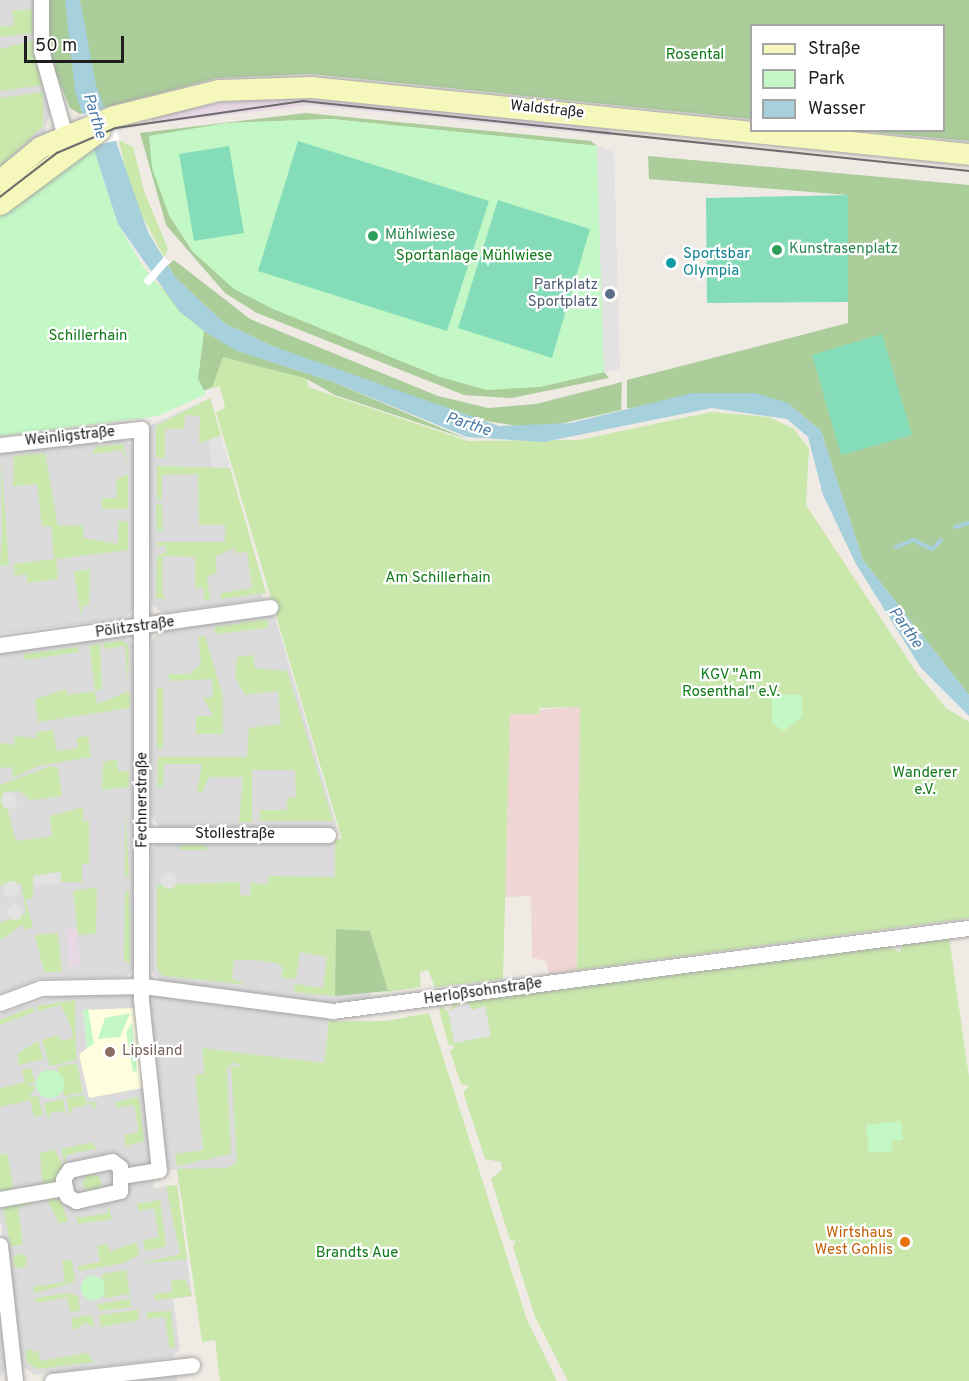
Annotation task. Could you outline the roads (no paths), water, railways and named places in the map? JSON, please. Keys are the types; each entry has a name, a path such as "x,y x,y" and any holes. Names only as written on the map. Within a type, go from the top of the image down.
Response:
{"main road":[{"name":"Waldstraße","path":"78,132 119,117 218,90 311,87 750,132"},
{"path":"0,180 78,132"},
{"path":"0,204 78,132"},
{"name":"Waldstraße","path":"753,132 969,154"}],"street":[{"path":"41,0 43,59 78,132"},
{"name":"Weinligstraße","path":"0,445 141,429"},
{"name":"Fechnerstraße","path":"122,1176 159,1170 143,986 141,429"},
{"name":"Pölitzstraße","path":"0,645 143,627 270,607"},
{"name":"Stollestraße","path":"143,835 328,835"},
{"name":"Herloßsohnstraße","path":"0,1003 41,988 143,986 332,1011 968,928"},
{"path":"112,1161 122,1176 114,1195 76,1201 63,1188 69,1170 112,1161"},
{"path":"0,1199 63,1188"},
{"path":"0,1245 15,1381"},
{"path":"52,1381 192,1365"}],"water":[{"name":"Parthe","path":"65,0 80,0 96,85 148,232 175,277 224,323 272,346 499,426 571,423 692,393 756,393 788,403 821,431 863,560 969,695 969,716 921,668 856,564 823,495 808,437 787,419 712,408 544,442 467,437 331,381 237,351 204,331 179,311 118,224 75,91"}],"waterway":[{"path":"955,527 969,523"},
{"path":"896,547 913,540 932,549 941,540"}],"tram line":[{"path":"0,197 57,153 116,128 303,101 969,171"}],"place":[{"name":"Mühlwiese","path":"373,236"},
{"name":"Kunstrasenplatz","path":"777,250"},
{"name":"Sportsbar Olympia","path":"671,263"},
{"name":"Parkplatz Sportplatz","path":"610,294"},
{"name":"Lipsiland","path":"110,1052"},
{"name":"Wirtshaus West Gohlis","path":"905,1242"}],"park label":[{"name":"Rosental","path":"695,56"},
{"name":"Sportanlage Mühlwiese","path":"474,257"},
{"name":"Schillerhain","path":"88,337"},
{"name":"Am Schillerhain","path":"438,579"},
{"name":"KGV \"Am Rosenthal\" e.V.","path":"731,684"},
{"name":"Wanderer e.V.","path":"925,782"},
{"name":"Brandts Aue","path":"357,1254"}]}
